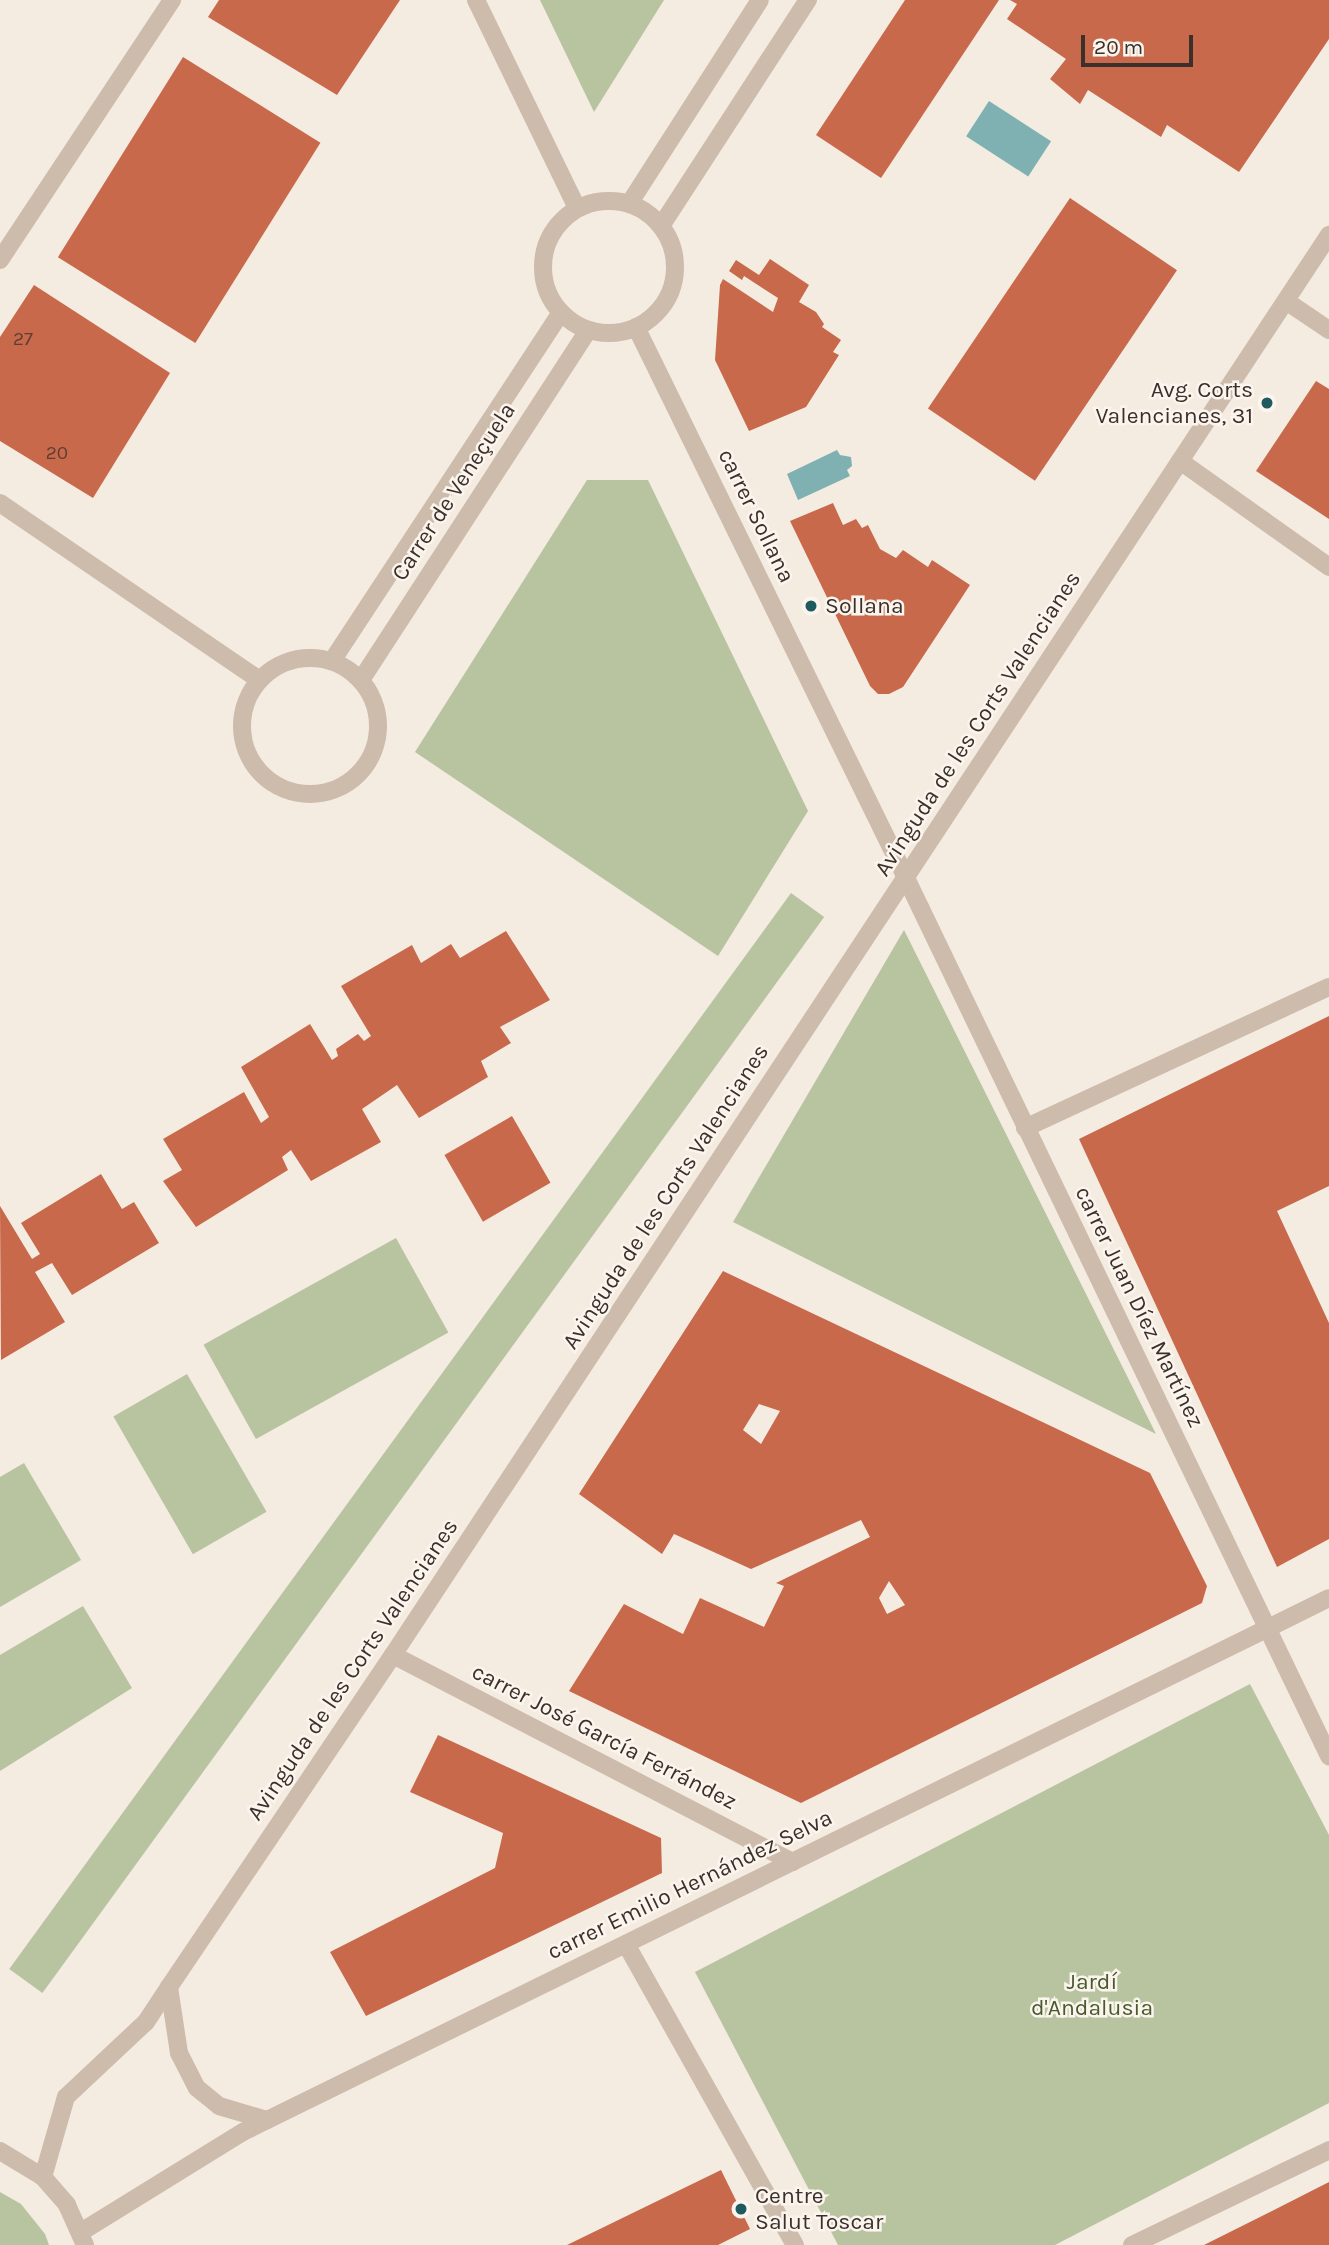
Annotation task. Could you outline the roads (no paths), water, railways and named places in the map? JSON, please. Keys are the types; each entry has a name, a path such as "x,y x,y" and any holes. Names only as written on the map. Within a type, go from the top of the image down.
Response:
{"street":[{"path":"0,260 6,238 172,0"},
{"path":"476,0 577,208"},
{"path":"629,204 760,0"},
{"path":"661,226 808,0"},
{"path":"603,201 629,204 646,212 661,226 674,256 672,287 664,304 651,318 636,327 620,332 588,330 561,312 545,285 544,249 557,225 577,208 603,201"},
{"name":"Avinguda de les Corts Valencianes","path":"43,2178 66,2097 145,2022 169,1987 393,1655 1329,235"},
{"path":"1286,301 1329,330"},
{"name":"Carrer de Veneçuela","path":"332,661 561,312"},
{"name":"carrer Sollana","path":"636,327 906,878"},
{"name":"Carrer de Veneçuela","path":"361,680 588,330"},
{"path":"1180,461 1329,567"},
{"path":"0,503 259,680"},
{"path":"301,659 332,661 361,680 370,694 379,725 371,757 359,774 342,787 323,794 301,794 281,788 263,776 251,760 243,740 243,718 248,698 259,680 286,663 301,659"},
{"name":"carrer Juan Díez Martínez","path":"906,878 1329,1756"},
{"path":"1025,1128 1329,987"},
{"name":"carrer Emilio Hernández Selva","path":"83,2239 267,2120 1329,1598"},
{"name":"carrer José García Ferrández","path":"393,1655 793,1861"},
{"path":"626,1944 795,2245"},
{"path":"169,1987 179,2053 197,2088 219,2106 267,2120"},
{"path":"0,2151 43,2178 67,2205 83,2239"},
{"path":"1132,2245 1328,2151"}],"water":[{"path":"989,101 1051,141 1028,177 966,136"},
{"path":"837,450 840,455 851,457 852,466 847,470 850,476 798,500 787,474"}],"place":[{"name":"Avg. Corts Valencianes, 31","path":"1267,403"},
{"name":"Sollana","path":"811,606"},
{"name":"Centre Salut Toscar","path":"741,2209"}],"park label":[{"name":"Jardí d'Andalusia","path":"1092,1995"}]}
